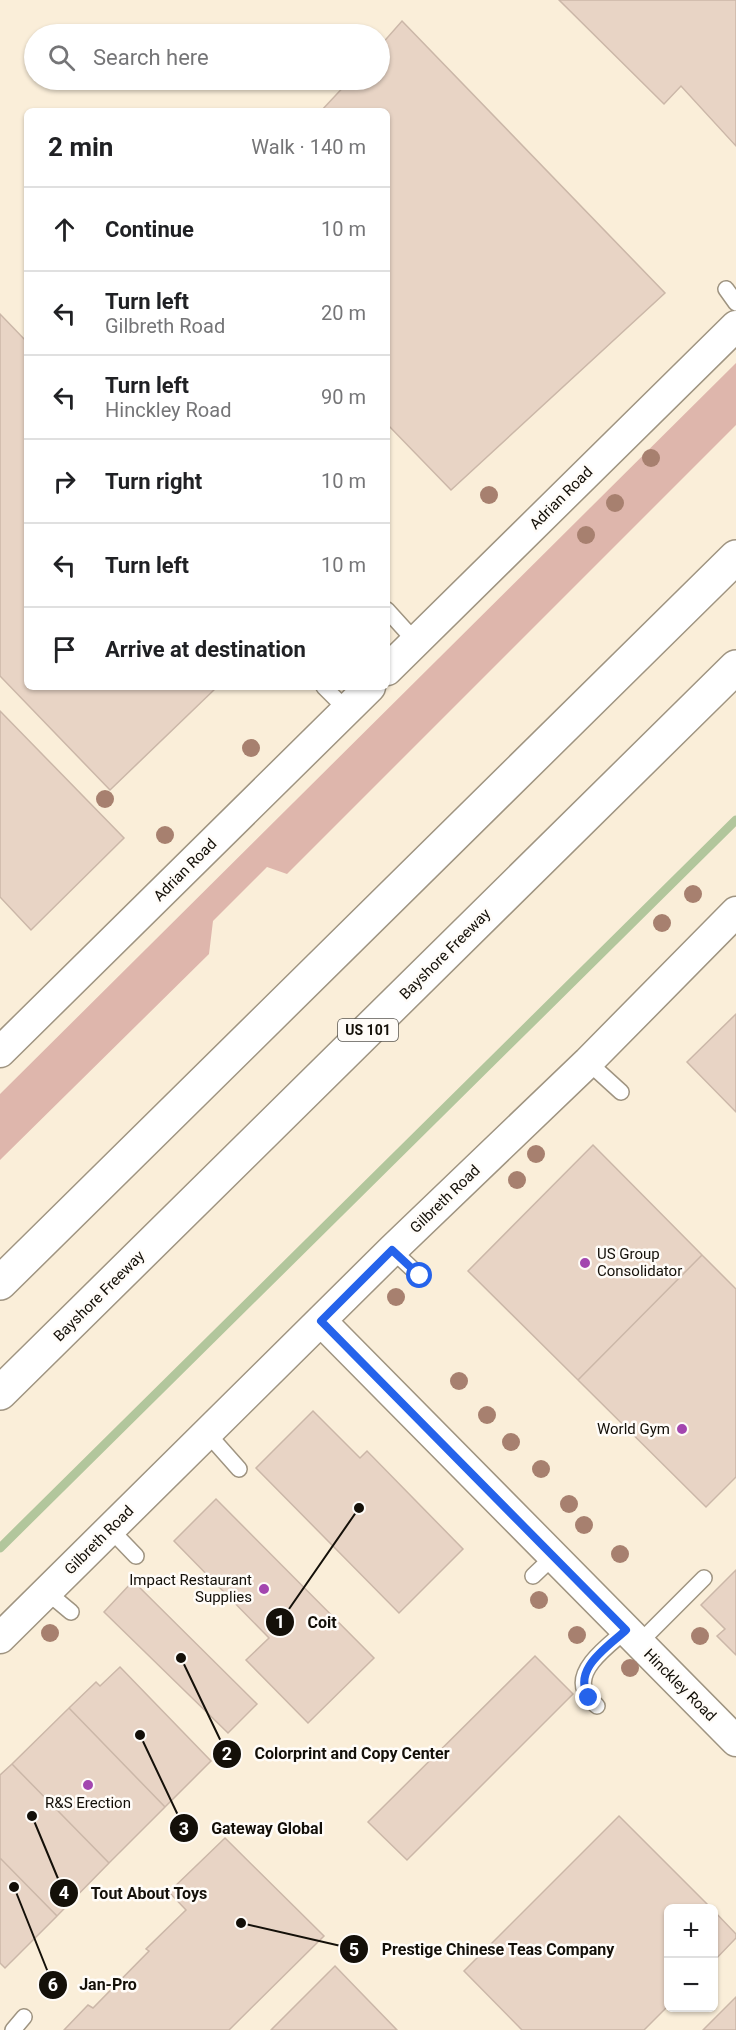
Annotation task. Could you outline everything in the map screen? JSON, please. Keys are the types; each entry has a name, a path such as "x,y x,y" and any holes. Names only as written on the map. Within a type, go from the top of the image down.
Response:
{"highway":[{"path":"0,1283 736,557"},
{"name":"Bayshore Freeway","path":"0,1393 736,667"}],"street":[{"name":"Adrian Road","path":"390,667 736,326"},
{"name":"Adrian Road","path":"0,1052 367,690"},
{"name":"Gilbreth Road","path":"0,1638 392,1250 588,1062 736,912"},
{"name":"Hinckley Road","path":"321,1321 543,1566 633,1636 736,1741"}],"lane":[{"path":"726,289 736,303"},
{"path":"390,613 416,642"},
{"path":"327,690 346,710"},
{"path":"588,1062 621,1092"},
{"path":"392,1250 420,1276"},
{"path":"207,1433 239,1469"},
{"path":"110,1529 136,1556"},
{"path":"597,1706 584,1690 584,1674 588,1666 633,1636 704,1578"},
{"path":"47,1592 71,1612"},
{"path":"13,2030 24,2017"}],"shaded area":[{"path":"736,363 736,425 287,874 267,867 213,921 209,954 0,1160 0,1094"}],"building":[{"path":"559,0 736,0 736,146 681,86 664,104"},
{"path":"402,21 665,293 451,490 390,427 390,108 324,108 341,90 390,90 390,35"},
{"path":"0,314 24,339 24,690 214,690 110,790 0,676"},
{"path":"0,711 124,838 31,930 0,897"},
{"path":"736,1014 736,1112 687,1062"},
{"name":"US Group Consolidator","path":"593,1145 702,1255 578,1380 468,1271"},
{"name":"World Gym","path":"702,1255 736,1289 736,1477 706,1507 578,1380"},
{"path":"313,1411 360,1458 367,1451 463,1549 399,1613 256,1468"},
{"name":"Impact Restaurant Supplies","path":"216,1499 374,1658 308,1723 246,1660 269,1638 174,1541"},
{"path":"736,1570 736,1655 717,1636 725,1629 701,1605"},
{"path":"133,1581 257,1704 228,1733 104,1612"},
{"path":"535,1656 573,1694 407,1860 368,1822"},
{"path":"120,1667 211,1761 165,1807 69,1708 96,1682 100,1686"},
{"name":"R&S Erection","path":"69,1708 165,1807 109,1863 12,1764"},
{"path":"12,1764 109,1863 57,1916 0,1858 0,1775"},
{"path":"619,1816 707,1904 664,1904 664,2010 644,2030 522,2030 464,1971"},
{"path":"225,1838 324,1936 229,2030 64,2030 88,2005 93,2008 149,1951 146,1949 186,1910 169,1892"},
{"path":"0,1858 57,1916 5,1968 0,1963"},
{"path":"718,1915 736,1934 736,1938 718,1957"},
{"path":"335,1966 397,2030 271,2030"},
{"path":"736,1997 736,2030 703,2030"}],"waterway":[{"path":"0,1548 736,820"}],"place":[{"name":"US Group Consolidator","path":"585,1263"},
{"name":"World Gym","path":"682,1429"},
{"name":"Coit","path":"359,1508"},
{"name":"Impact Restaurant Supplies","path":"264,1589"},
{"name":"Colorprint and Copy Center","path":"181,1658"},
{"name":"Gateway Global","path":"140,1735"},
{"name":"R&S Erection","path":"88,1785"},
{"name":"Tout About Toys","path":"32,1816"},
{"name":"Jan-Pro","path":"14,1887"},
{"name":"Prestige Chinese Teas Company","path":"241,1923"}],"route":[{"path":"420,1276 392,1250 321,1321 626,1630 588,1666 583,1682 584,1690 589,1698"}]}
